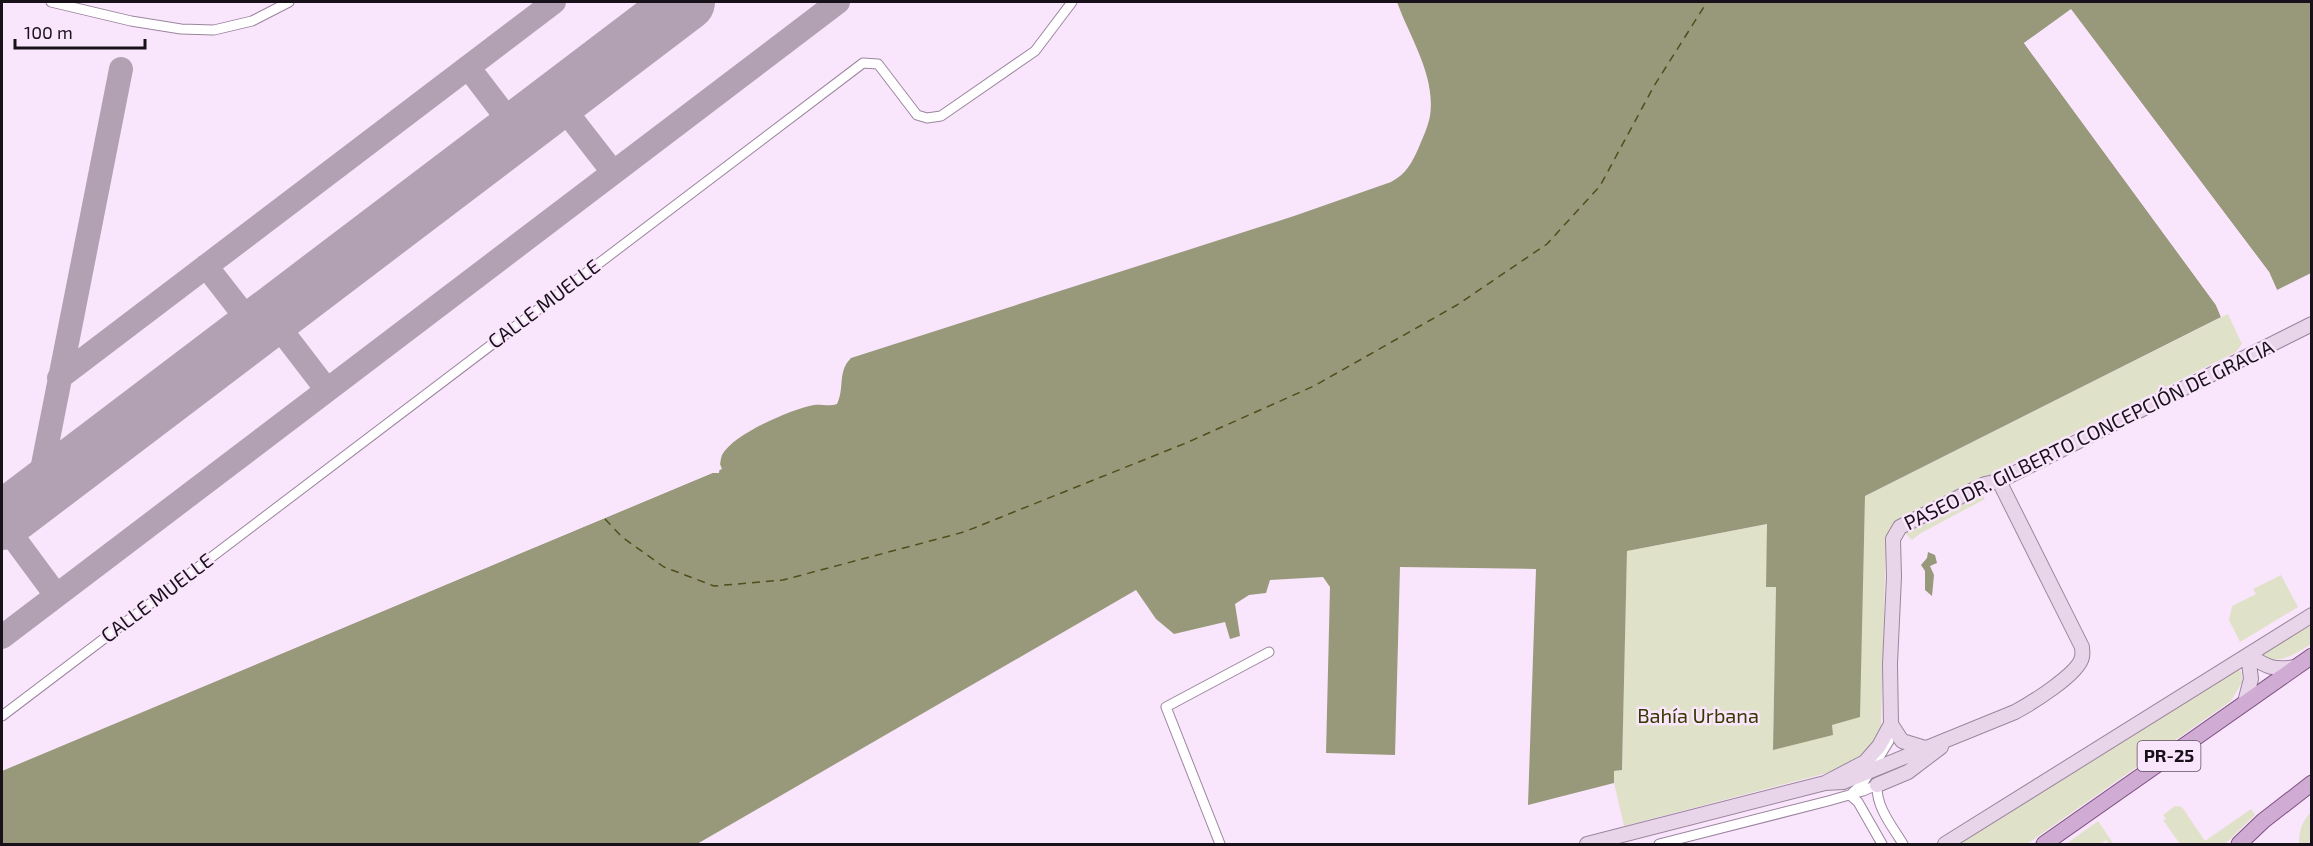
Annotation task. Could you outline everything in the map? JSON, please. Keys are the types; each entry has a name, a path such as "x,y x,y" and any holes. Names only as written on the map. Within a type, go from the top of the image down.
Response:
{"main road":[{"name":"PASEO DR. GILBERTO CONCEPCIÓN DE GRACIA","path":"1891,724 1893,539 1898,529 1985,484 1999,481 2312,324"},
{"path":"1587,844 1825,783 1843,782 2015,712 2035,701 2074,669 2083,656 2082,647 1999,481"},
{"path":"1945,844 2312,615"},
{"path":"2248,655 2278,670 2295,667"},
{"path":"2245,702 2251,679 2248,655"},
{"name":"PR-25","path":"2044,844 2312,656"},
{"path":"1825,783 1865,762 1879,746 1891,724 1902,741 1925,748"},
{"path":"1877,785 1908,772 1954,737"},
{"path":"2239,844 2312,783"}],"street":[{"path":"51,2 131,21 214,30 252,21 289,2"},
{"name":"CALLE MUELLE","path":"2,716 863,63 878,64 917,115 927,118 941,116 1035,51 1072,2"},
{"path":"1220,844 1166,707 1269,652"},
{"path":"1850,795 1863,783 1890,739 1891,724"},
{"path":"1659,844 1850,795 1877,785 1880,804 1903,844"},
{"path":"1850,795 1858,802 1882,844"}],"green space":[{"name":"Bahía Urbana","path":"2228,314 2242,344 2236,352 1897,521 1892,527 1886,540 1881,727 1873,744 1861,757 1827,773 1624,826 1614,783 1614,771 1622,770 1627,551 1768,524 1766,586 1776,586 1773,749 1833,735 1831,725 1864,537 1865,496"},
{"path":"1981,492 1985,499 1912,540 1904,532 1973,499"},
{"path":"2281,575 2298,607 2240,642 2229,620 2232,606 2256,594 2253,589"},
{"path":"2311,621 2311,644 2282,659 2262,657 2262,653"},
{"path":"2237,669 2241,671 2242,682 2231,701 2027,844 1956,844"},
{"path":"2175,806 2182,807 2205,841 2251,809 2255,815 2225,844 2180,844 2163,820 2166,819 2163,815"},
{"path":"2311,812 2311,844 2299,844 2302,826"},
{"path":"2098,821 2113,843 2108,844 2107,840 2100,844 2066,844"}],"shaded area":[{"path":"1397,2 2311,2 2311,273 2277,290 2269,272 2071,10 2024,43 2216,305 2221,317 1865,496 1860,717 1832,725 1833,735 1773,750 1776,587 1766,587 1767,524 1627,551 1622,770 1614,771 1614,783 1528,805 1536,569 1400,567 1395,755 1326,753 1330,587 1323,577 1270,580 1266,593 1249,595 1235,604 1240,636 1230,639 1225,622 1174,634 1156,619 1136,590 697,844 2,844 2,771 712,473 719,473 722,455 728,447 750,431 804,407 837,404 844,369 851,358 1294,216 1396,179 1408,168 1419,147 1429,120 1431,101 1421,57"},
{"path":"1928,552 1935,555 1937,563 1930,566 1934,575 1932,596 1925,590 1925,571 1921,565 1927,558"}],"pier":[{"path":"2071,9 2269,272 2277,290 2274,292 2267,274 2071,13 2028,44 2218,303 2224,316 2221,317 2216,305 2024,43"},
{"path":"718,459 722,469 163,703 162,701 716,470"}],"ferry route":[{"path":"605,519 622,537 664,567 714,586 783,580 964,532 1186,443 1314,386 1457,305 1547,244 1600,186 1654,86 1707,2"}],"taxiway":[{"path":"59,378 554,2"},
{"path":"2,637 838,2"},
{"path":"468,67 516,130"},
{"path":"37,495 121,69"},
{"path":"557,100 613,172"},
{"path":"206,266 255,329"},
{"path":"271,317 327,390"},
{"path":"2,522 56,595"}],"runway":[{"path":"2,521 686,2"}]}
